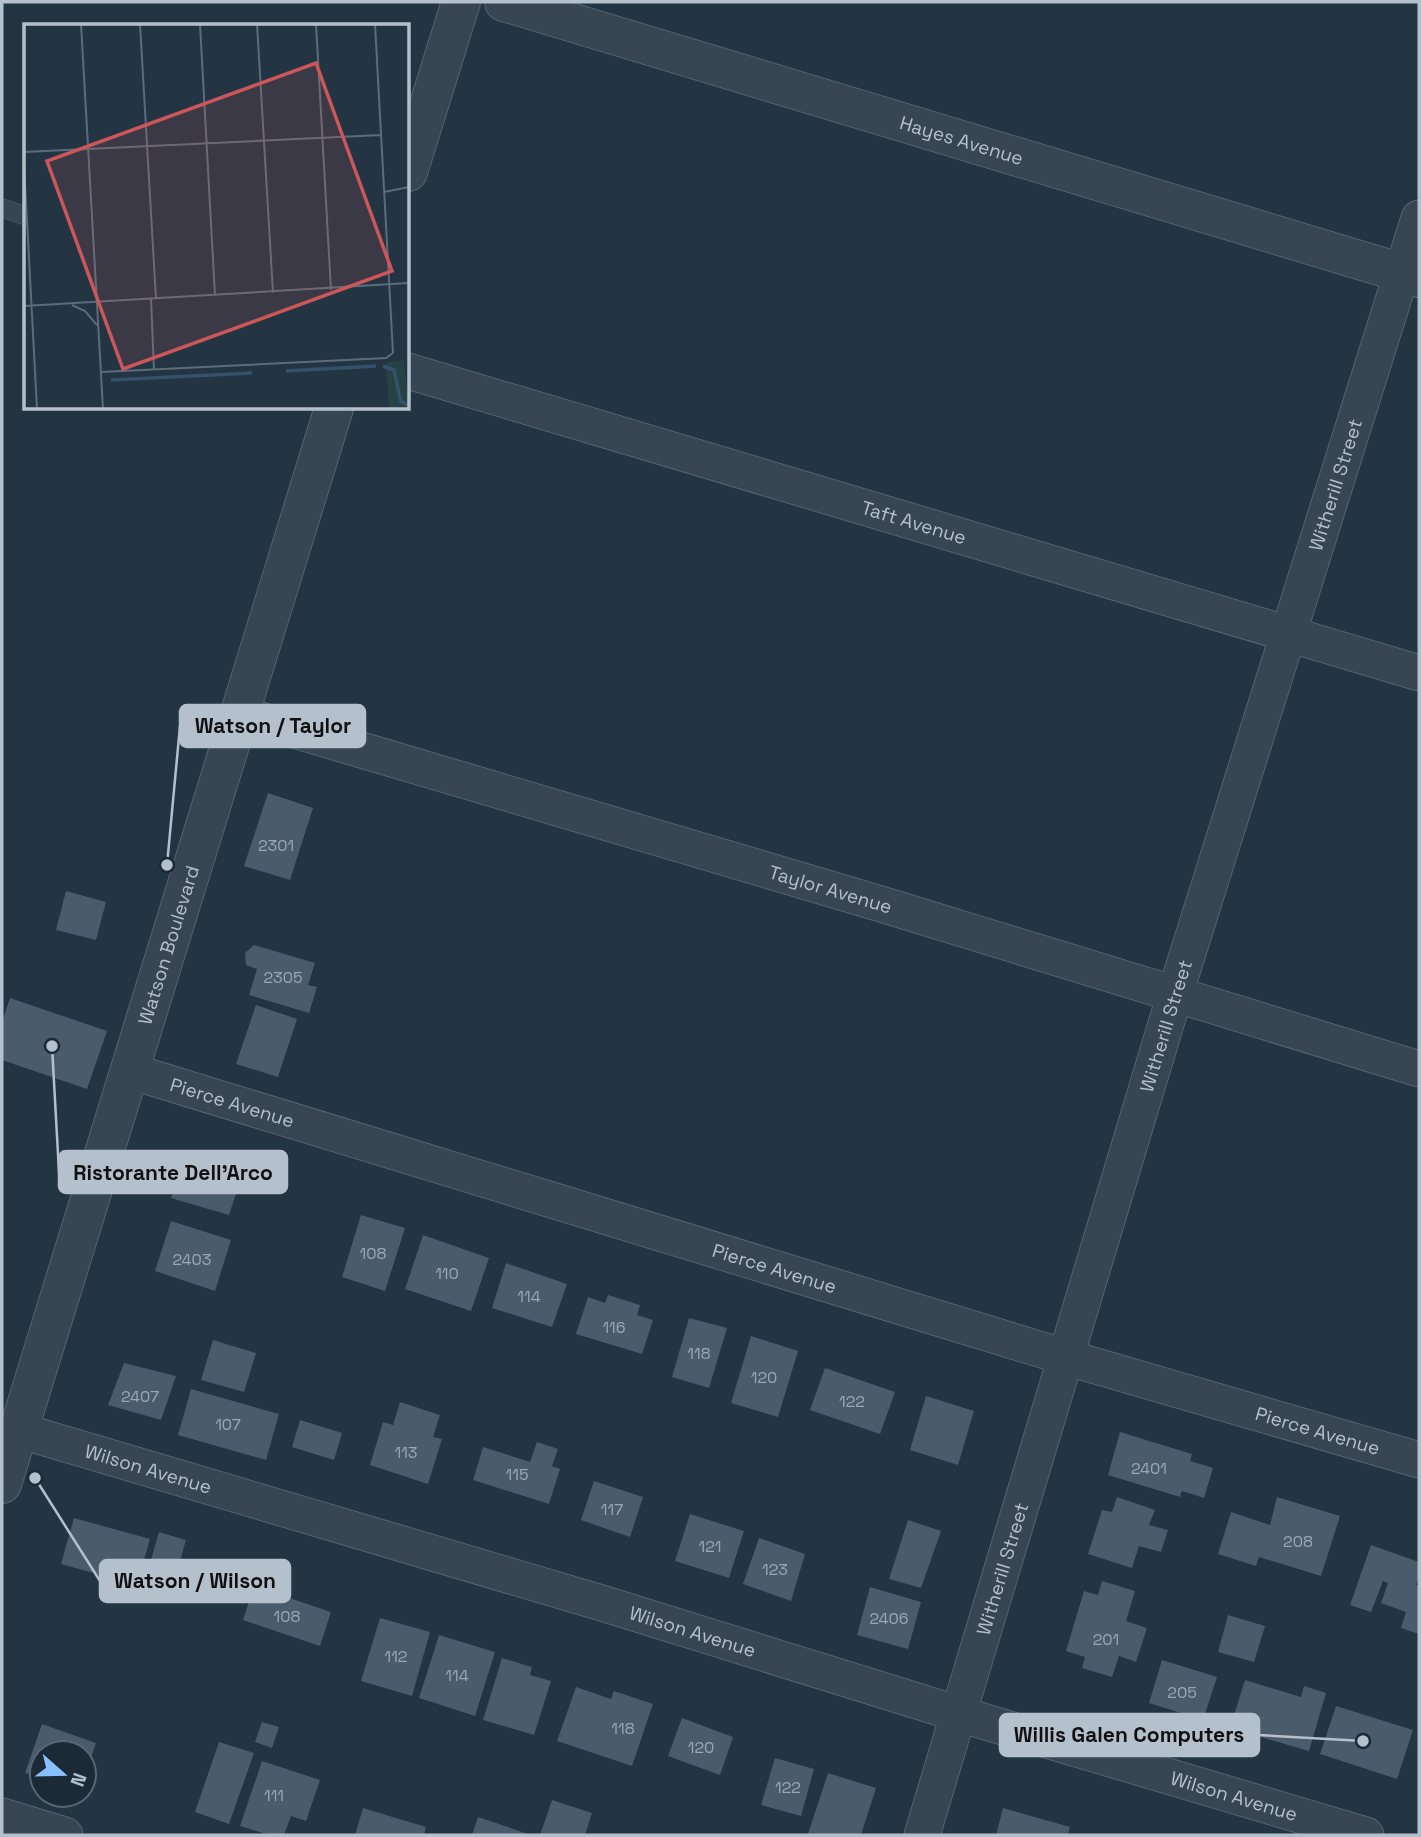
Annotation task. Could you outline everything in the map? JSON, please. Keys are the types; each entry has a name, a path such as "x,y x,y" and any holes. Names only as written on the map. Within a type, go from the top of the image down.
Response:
{"street":[{"path":"410,166 461,2"},
{"name":"Hayes Avenue","path":"503,2 1410,275"},
{"name":"Witherill Street","path":"922,1835 1175,994 1288,634 1410,275 1419,218"},
{"name":"Taft Avenue","path":"410,372 1419,673"},
{"name":"Watson Boulevard","path":"2,1484 333,410"},
{"name":"Taylor Avenue","path":"240,714 881,904 1419,1069"},
{"name":"Pierce Avenue","path":"130,1070 1065,1357 1419,1460"},
{"name":"Wilson Avenue","path":"19,1430 1366,1835"},
{"path":"2,1816 65,1835"}],"lane":[{"path":"2,208 24,215"}],"building":[{"path":"268,793 313,808 290,880 244,866"},
{"path":"66,891 106,902 96,940 56,930"},
{"path":"254,945 315,963 308,985 317,987 309,1013 249,995 257,969 246,965 245,953"},
{"path":"10,998 107,1031 87,1089 2,1060 2,1022"},
{"path":"256,1005 297,1019 278,1077 236,1064"},
{"path":"182,1164 240,1181 229,1215 171,1198"},
{"path":"361,1215 405,1228 385,1291 342,1277"},
{"path":"171,1221 231,1240 215,1291 155,1271"},
{"path":"423,1235 489,1258 471,1311 405,1289"},
{"path":"506,1263 567,1284 552,1327 492,1308"},
{"path":"608,1295 640,1305 637,1315 653,1320 642,1354 576,1334 588,1297 605,1303"},
{"path":"689,1318 727,1328 709,1388 672,1377"},
{"path":"751,1336 798,1351 778,1417 731,1403"},
{"path":"213,1340 256,1353 244,1392 201,1380"},
{"path":"124,1363 176,1376 161,1420 108,1405"},
{"path":"825,1368 895,1392 880,1434 810,1410"},
{"path":"191,1389 279,1414 266,1460 178,1435"},
{"path":"926,1396 974,1411 958,1465 910,1450"},
{"path":"400,1402 440,1415 433,1437 442,1439 428,1484 370,1465 383,1422 393,1425"},
{"path":"300,1420 342,1433 334,1460 292,1447"},
{"path":"1120,1432 1192,1454 1190,1461 1213,1468 1204,1498 1182,1491 1180,1497 1108,1475"},
{"path":"537,1442 558,1449 552,1466 560,1469 549,1504 473,1480 483,1447 530,1462"},
{"path":"594,1481 643,1497 630,1537 581,1520"},
{"path":"1117,1497 1155,1510 1149,1525 1168,1530 1161,1552 1139,1546 1132,1568 1088,1554 1102,1510 1112,1512"},
{"path":"1277,1497 1340,1516 1321,1576 1259,1557 1256,1566 1218,1554 1231,1512 1270,1525"},
{"path":"690,1514 744,1531 729,1578 675,1561"},
{"path":"74,1518 150,1539 137,1585 61,1564"},
{"path":"908,1520 941,1531 921,1588 889,1579"},
{"path":"159,1532 186,1540 178,1568 151,1560"},
{"path":"759,1538 805,1554 791,1601 743,1584"},
{"path":"1371,1545 1419,1562 1416,1585 1419,1586 1419,1634 1401,1628 1406,1612 1381,1603 1388,1583 1383,1581 1371,1612 1350,1605"},
{"path":"1102,1581 1135,1591 1126,1621 1147,1628 1136,1662 1119,1656 1112,1677 1082,1668 1085,1657 1066,1651 1084,1591 1098,1595"},
{"path":"254,1586 331,1612 320,1646 243,1620"},
{"path":"870,1587 921,1602 908,1649 857,1635"},
{"path":"1228,1615 1265,1626 1254,1662 1218,1652"},
{"path":"380,1618 430,1632 412,1696 361,1681"},
{"path":"439,1635 495,1652 475,1716 419,1698"},
{"path":"502,1658 532,1667 530,1675 551,1681 534,1735 483,1720"},
{"path":"1162,1660 1217,1677 1203,1720 1149,1703"},
{"path":"1245,1680 1301,1697 1304,1686 1326,1693 1309,1751 1230,1728"},
{"path":"576,1687 611,1699 614,1691 653,1704 632,1766 557,1741"},
{"path":"1336,1706 1413,1730 1397,1779 1320,1754"},
{"path":"682,1718 733,1737 720,1775 668,1756"},
{"path":"262,1722 279,1727 272,1748 255,1742"},
{"path":"42,1724 85,1739 37,1739"},
{"path":"219,1742 254,1753 229,1824 195,1812"},
{"path":"775,1758 814,1769 801,1816 761,1805"},
{"path":"262,1761 320,1780 306,1821 291,1816 284,1835 269,1835 240,1826"},
{"path":"828,1773 876,1788 861,1835 808,1834"},
{"path":"552,1800 592,1813 585,1835 540,1835"},
{"path":"363,1808 426,1827 424,1835 355,1835"},
{"path":"1003,1808 1070,1827 1068,1835 996,1835"},
{"path":"478,1817 531,1835 472,1835"}],"place":[{"name":"Watson / Taylor","path":"167,865"},
{"name":"Ristorante Dell’Arco","path":"52,1046"},
{"name":"Watson / Wilson","path":"35,1478"},
{"name":"Willis Galen Computers","path":"1363,1741"}]}
